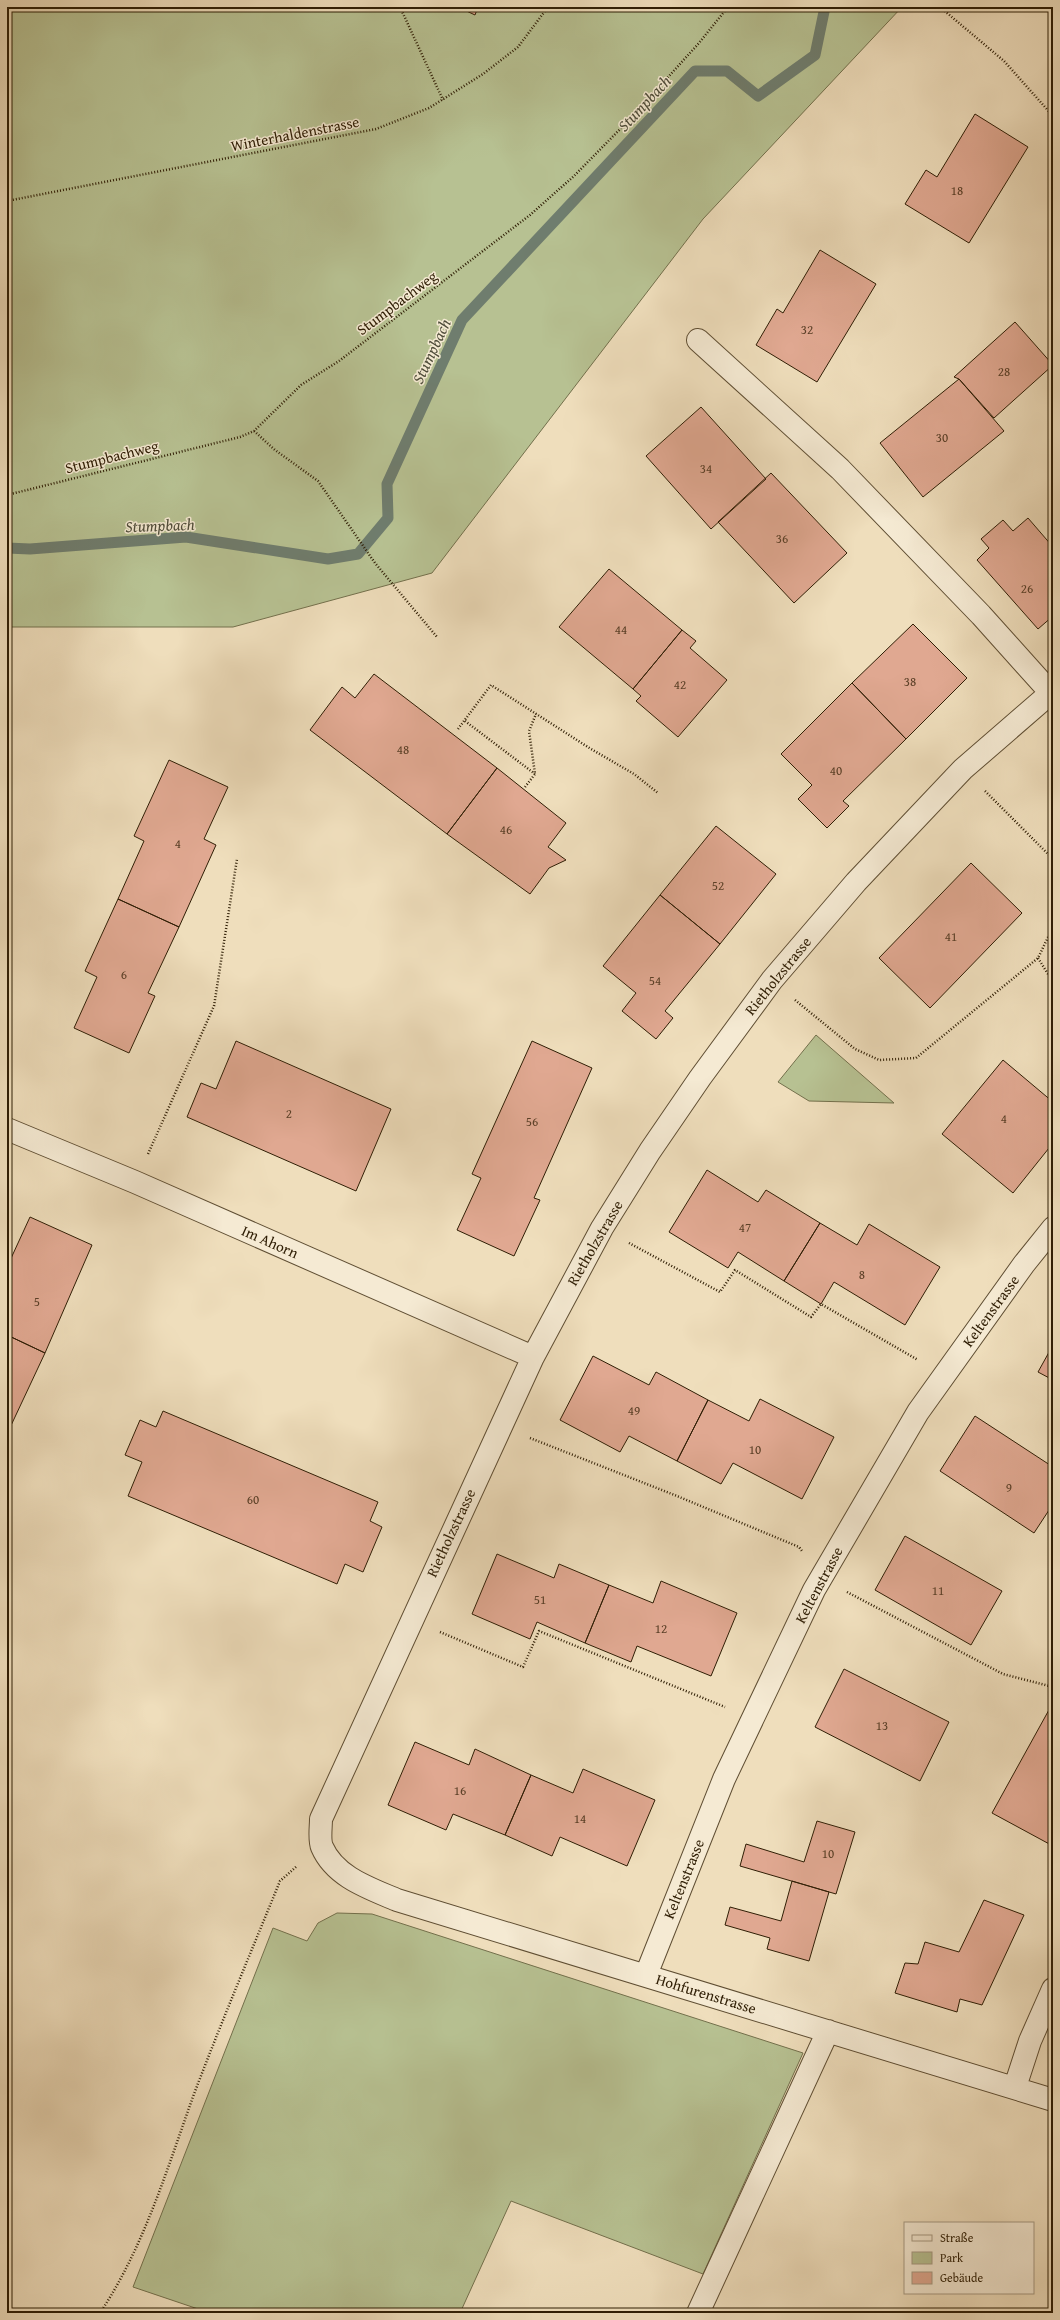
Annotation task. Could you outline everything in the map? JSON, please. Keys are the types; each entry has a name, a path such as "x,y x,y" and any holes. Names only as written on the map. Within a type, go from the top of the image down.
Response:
{"street":[{"path":"698,340 840,469 981,615 1052,692"},
{"name":"Rietholzstrasse","path":"321,1846 321,1819 500,1426 533,1357 602,1228 700,1078 772,980 856,882 963,769 1052,692"},
{"name":"Im Ahorn","path":"7,1128 135,1182 533,1357"},
{"name":"Keltenstrasse","path":"646,1976 724,1779 821,1578 918,1412 1024,1264 1053,1228"},
{"name":"Hohfurenstrasse","path":"321,1846 336,1868 360,1884 396,1900 828,2030 1053,2100"},
{"path":"1015,2087 1030,2041 1053,1989"},
{"path":"698,2313 828,2030"}],"path":[{"path":"400,7 443,100"},
{"name":"Winterhaldenstrasse","path":"7,201 376,129 443,100 483,74 518,47 548,7"},
{"name":"Stumpbachweg","path":"7,495 240,437 254,431 301,385 339,361 458,272 550,198 631,118 699,43 728,7"},
{"path":"940,7 1004,61 1053,116"},
{"path":"254,431 275,450 318,481 328,492 353,534 375,563 437,637"},
{"path":"458,729 491,685 634,774 658,793"},
{"path":"525,786 535,774 529,731 536,714"},
{"path":"465,721 535,774"},
{"path":"963,769 1053,859"},
{"path":"135,1182 214,1006 237,859"},
{"path":"772,980 855,1049 879,1060 916,1058 1038,958 1053,927"},
{"path":"1038,958 1053,982"},
{"path":"602,1228 720,1292 735,1270 811,1317 821,1304 944,1376"},
{"path":"500,1426 677,1496 798,1547 821,1578 1003,1674 1053,1687"},
{"path":"412,1620 523,1667 539,1631 753,1718"},
{"path":"100,2313 120,2283 141,2236 208,2058 280,1881 321,1846"}],"green space":[{"path":"7,7 902,7 703,219 432,573 233,627 7,627"},
{"path":"816,1035 894,1103 809,1101 778,1082"},
{"path":"337,1913 372,1914 803,2053 703,2274 511,2201 460,2313 210,2313 133,2287 273,1928 307,1941 318,1923"}],"building":[{"path":"458,7 478,7 475,15"},
{"path":"975,114 1028,147 969,243 905,204 926,170 937,177"},
{"path":"820,250 876,284 817,382 756,345 777,309 783,313"},
{"path":"1015,322 1053,365 994,418 959,379 954,377"},
{"path":"959,379 1004,431 923,497 880,443"},
{"path":"701,407 766,479 711,529 646,456"},
{"path":"771,473 847,553 794,603 718,522"},
{"path":"1028,518 1053,547 1053,616 1038,629 977,560 989,548 981,539 1003,520 1013,531"},
{"path":"609,569 682,630 633,689 559,627"},
{"path":"913,624 967,678 906,739 852,683"},
{"path":"682,630 696,641 690,648 727,680 678,737 636,701 641,696 633,689"},
{"path":"374,674 497,768 447,834 310,730 342,687 355,698"},
{"path":"852,683 906,739 843,801 849,806 827,828 798,799 812,785 781,754"},
{"path":"169,760 228,787 204,839 216,845 179,927 118,899 144,841 134,836"},
{"path":"497,768 566,823 548,847 566,860 549,868 530,894 447,834"},
{"path":"716,826 776,874 720,944 660,895"},
{"path":"971,863 1022,913 930,1008 879,958"},
{"path":"660,895 720,944 665,1011 673,1018 656,1039 622,1011 636,993 603,966"},
{"path":"118,899 179,927 148,993 155,996 129,1053 74,1028 97,977 85,971"},
{"path":"236,1041 391,1109 356,1191 187,1117 201,1083 216,1089"},
{"path":"532,1041 592,1068 534,1198 540,1200 514,1256 457,1230 481,1178 472,1174"},
{"path":"1003,1060 1053,1102 1053,1143 1013,1193 942,1134"},
{"path":"707,1170 758,1202 766,1190 820,1223 784,1281 738,1252 728,1268 669,1232"},
{"path":"30,1217 92,1245 45,1353 7,1335 7,1267"},
{"path":"820,1223 857,1245 869,1224 940,1267 905,1325 834,1282 821,1304 784,1281"},
{"path":"7,1335 45,1353 7,1434"},
{"path":"1053,1345 1053,1380 1038,1372"},
{"path":"593,1356 649,1385 656,1372 708,1400 677,1461 629,1436 620,1452 560,1420"},
{"path":"760,1399 834,1437 802,1499 733,1463 721,1484 677,1461 708,1400 749,1421"},
{"path":"163,1411 378,1502 370,1521 382,1527 363,1572 345,1564 337,1584 128,1496 142,1462 125,1455 140,1420 156,1427"},
{"path":"975,1416 1053,1467 1053,1504 1034,1533 940,1471"},
{"path":"905,1536 1002,1591 971,1645 875,1590"},
{"path":"497,1554 554,1578 559,1564 609,1585 585,1643 537,1622 530,1639 472,1614"},
{"path":"661,1581 737,1613 711,1676 637,1646 631,1662 585,1643 609,1585 653,1603"},
{"path":"844,1669 949,1722 920,1781 815,1727"},
{"path":"1050,1708 1053,1710 1053,1846 992,1813"},
{"path":"415,1742 469,1765 475,1749 531,1775 505,1835 453,1814 446,1830 388,1805"},
{"path":"583,1769 655,1800 627,1866 560,1837 552,1856 505,1835 531,1775 573,1793"},
{"path":"817,1821 855,1832 836,1894 740,1866 746,1844 804,1862"},
{"path":"792,1881 829,1892 809,1961 767,1949 770,1938 725,1925 730,1907 781,1921"},
{"path":"984,1900 1024,1915 982,2005 960,1999 957,2012 895,1993 905,1963 918,1964 925,1942 959,1952"}],"waterway":[{"name":"Stumpbach","path":"7,548 30,549 186,537 328,559 358,554 388,518 387,484 462,320 695,71 727,71 758,96 815,55 825,7"}]}
